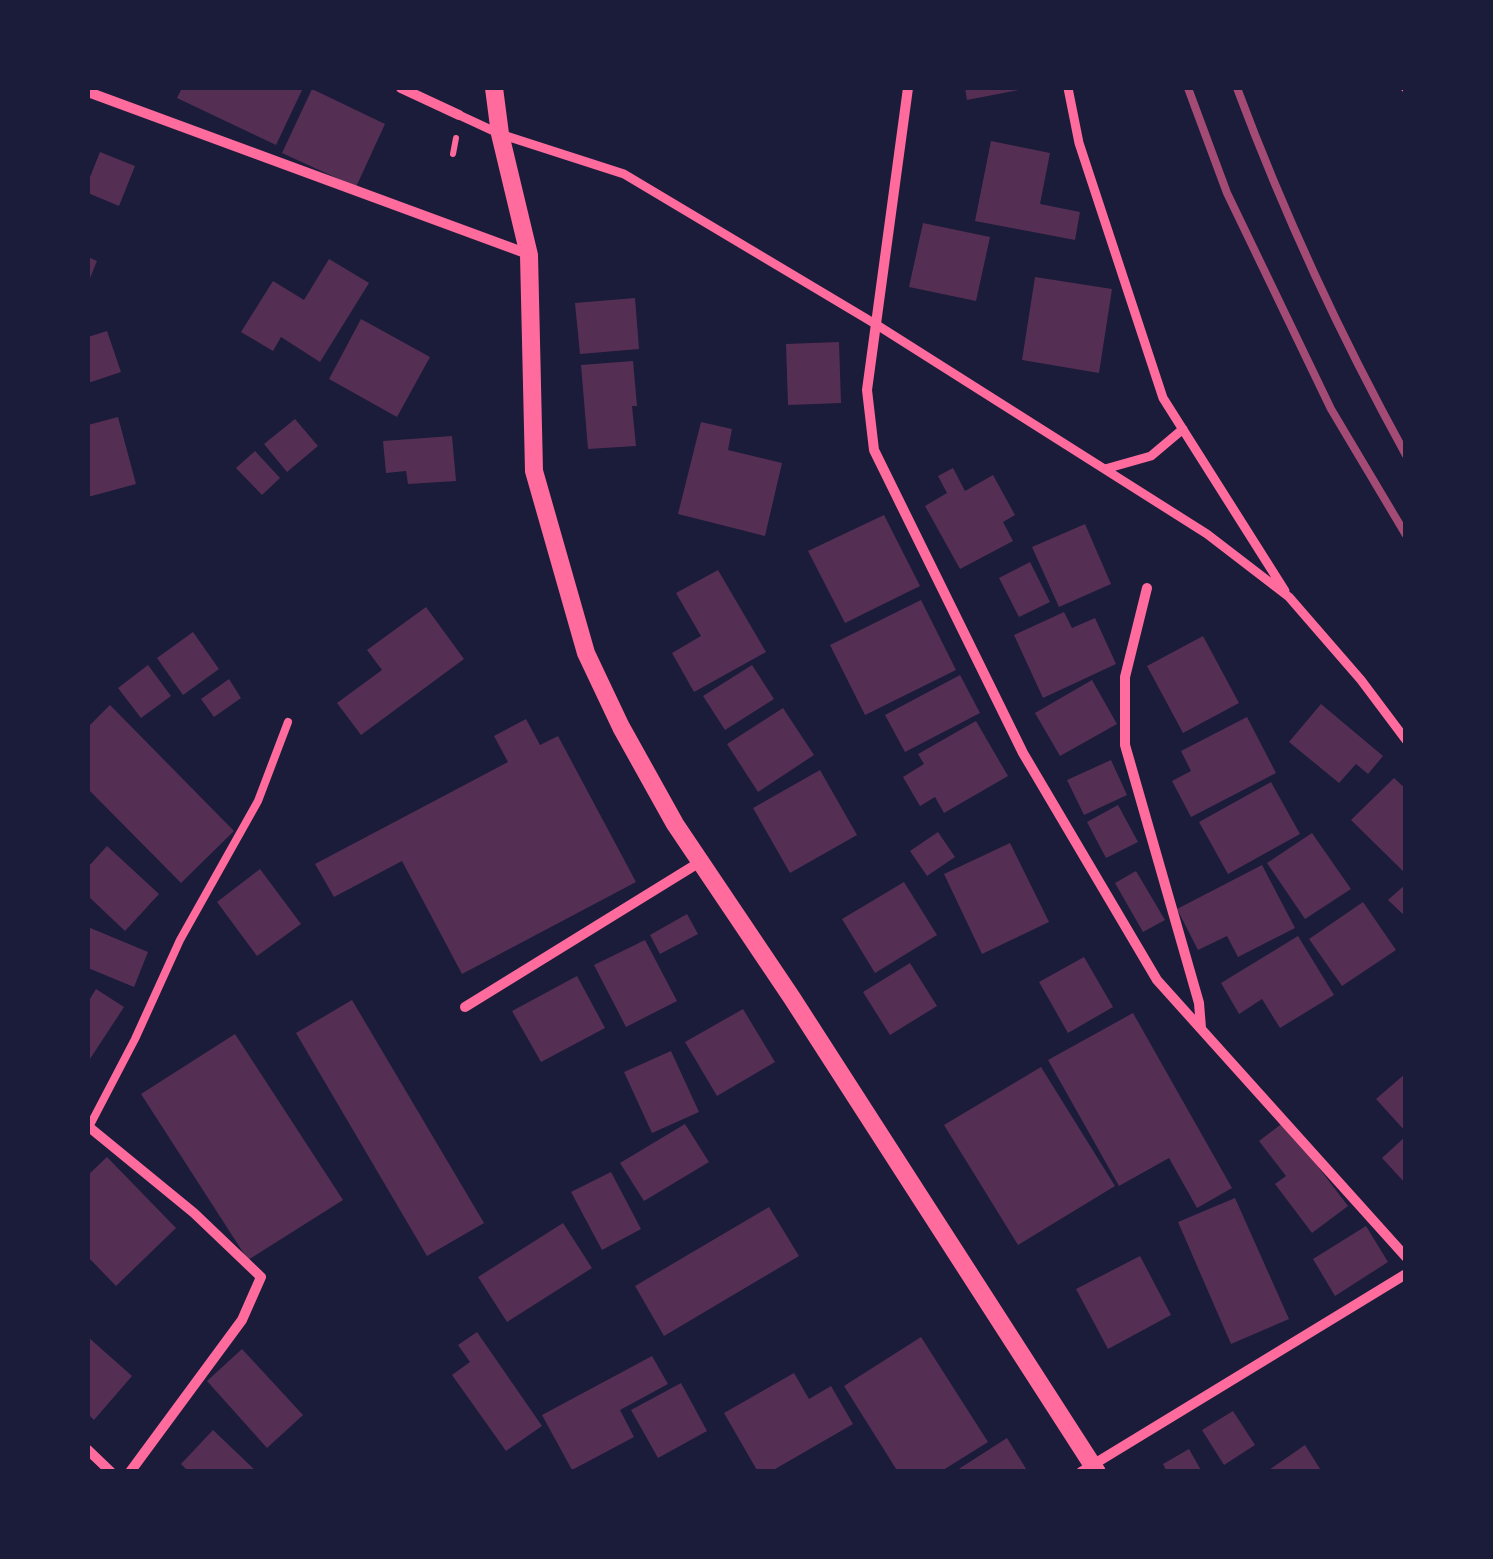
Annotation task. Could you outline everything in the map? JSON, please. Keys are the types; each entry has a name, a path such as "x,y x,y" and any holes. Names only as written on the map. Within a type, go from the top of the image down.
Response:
{"street":[{"path":"400,88 500,134 624,174 877,325 1105,469 1207,534 1289,597"},
{"path":"494,88 500,134 529,255 534,471 586,653 674,824 792,998 1090,1468 1406,1274"},
{"path":"908,88 868,390 874,450 1022,753 1158,980 1406,1257"},
{"path":"1068,88 1079,143 1163,398 1289,597 1406,740"},
{"path":"88,92 529,255"},
{"path":"1105,469 1151,456 1183,429"},
{"path":"1146,588 1125,677 1125,745 1199,1003 1200,1028"},
{"path":"465,1008 700,862"},
{"path":"89,1127 194,1213 261,1276 242,1320 130,1472"},
{"path":"88,1450 112,1472"}],"lane":[{"path":"89,1127 180,940 258,801 288,722"}],"building":[{"path":"182,88 303,88 276,145 177,98"},
{"path":"965,88 1024,88 1024,89 967,100"},
{"path":"312,89 385,124 356,187 282,153"},
{"path":"991,141 1050,153 1040,204 1080,212 1075,240 975,221"},
{"path":"100,152 135,166 119,206 88,193 88,182"},
{"path":"923,223 990,237 976,301 909,287"},
{"path":"88,257 97,261 88,283"},
{"path":"329,259 369,283 320,362 281,337 273,351 241,332 273,281 304,300"},
{"path":"1035,277 1112,289 1099,373 1022,360"},
{"path":"635,298 639,349 580,354 575,303"},
{"path":"361,319 430,357 397,417 329,379"},
{"path":"107,331 121,372 88,383 88,337"},
{"path":"839,342 841,403 788,405 786,344"},
{"path":"633,361 636,446 588,449 581,365"},
{"path":"118,417 136,484 88,497 88,425"},
{"path":"295,419 318,446 287,472 264,444"},
{"path":"701,422 732,429 728,450 782,463 765,536 678,514"},
{"path":"452,436 456,481 408,484 406,471 386,473 383,441"},
{"path":"255,451 280,478 262,495 236,468"},
{"path":"953,468 965,491 993,475 1015,515 1003,522 1013,541 960,569 925,506 947,493 938,476"},
{"path":"884,515 920,586 845,623 808,551"},
{"path":"1085,524 1111,584 1059,607 1032,547"},
{"path":"1030,562 1050,602 1019,617 999,578"},
{"path":"718,570 766,652 694,692 672,653 701,636 676,593"},
{"path":"921,600 956,670 865,715 830,645"},
{"path":"426,607 464,659 361,735 337,703 382,670 367,650"},
{"path":"1064,612 1072,628 1095,618 1116,664 1043,698 1014,635"},
{"path":"193,632 219,669 183,695 157,658"},
{"path":"1203,636 1239,703 1183,733 1147,666"},
{"path":"148,665 171,696 141,718 118,688"},
{"path":"752,665 774,699 725,730 703,696"},
{"path":"960,675 980,713 905,752 885,715"},
{"path":"229,679 241,698 214,717 201,699"},
{"path":"1092,680 1117,724 1060,756 1035,713"},
{"path":"1321,704 1383,756 1368,774 1356,764 1339,783 1289,742"},
{"path":"110,705 234,831 181,883 88,789 88,727"},
{"path":"783,708 814,755 758,792 727,744"},
{"path":"1247,717 1276,773 1191,817 1172,781 1191,771 1181,751"},
{"path":"526,719 540,745 558,736 636,882 462,974 402,861 334,897 315,864 508,762 494,736"},
{"path":"976,721 1008,776 944,813 935,797 920,806 903,777 924,764 918,754"},
{"path":"1111,760 1127,795 1084,815 1067,780"},
{"path":"820,770 857,835 790,873 753,808"},
{"path":"1394,778 1406,789 1406,874 1351,820"},
{"path":"1271,782 1300,834 1228,874 1199,822"},
{"path":"1118,805 1138,842 1106,858 1087,822"},
{"path":"938,832 955,857 927,876 910,851"},
{"path":"1312,833 1351,889 1305,919 1267,863"},
{"path":"1010,843 1049,922 982,954 944,874"},
{"path":"107,846 159,894 125,931 88,896 88,867"},
{"path":"1262,865 1295,928 1238,957 1227,936 1198,950 1177,909"},
{"path":"260,869 301,924 257,956 217,902"},
{"path":"1136,871 1165,920 1143,932 1115,883"},
{"path":"904,882 937,935 875,973 842,919"},
{"path":"1406,884 1406,917 1388,900"},
{"path":"1363,902 1396,950 1342,986 1309,939"},
{"path":"687,914 698,934 660,954 650,935"},
{"path":"88,927 148,952 134,987 88,968"},
{"path":"1298,936 1334,995 1280,1028 1262,999 1239,1014 1221,983"},
{"path":"645,940 677,1001 626,1027 594,965"},
{"path":"1084,957 1113,1007 1068,1033 1039,982"},
{"path":"910,963 937,1006 890,1035 863,992"},
{"path":"577,976 605,1028 541,1062 512,1011"},
{"path":"96,989 124,1007 88,1062 88,1002"},
{"path":"352,1000 484,1223 427,1256 296,1033"},
{"path":"743,1009 775,1062 717,1096 685,1042"},
{"path":"1133,1013 1232,1188 1197,1208 1169,1158 1119,1186 1048,1060"},
{"path":"235,1034 343,1200 248,1260 141,1094"},
{"path":"671,1051 699,1112 652,1133 624,1072"},
{"path":"1041,1067 1115,1186 1018,1245 944,1125"},
{"path":"1406,1073 1406,1132 1376,1099"},
{"path":"1284,1122 1348,1206 1312,1233 1275,1184 1286,1176 1259,1141"},
{"path":"685,1124 709,1162 644,1201 620,1163"},
{"path":"1406,1136 1406,1184 1382,1158"},
{"path":"107,1157 176,1228 116,1286 88,1257 88,1175"},
{"path":"611,1172 641,1229 602,1250 571,1192"},
{"path":"1235,1198 1289,1319 1231,1344 1178,1222"},
{"path":"769,1207 799,1256 664,1336 635,1286"},
{"path":"563,1223 592,1268 507,1322 478,1277"},
{"path":"1366,1226 1388,1262 1335,1296 1313,1259"},
{"path":"1140,1256 1171,1315 1108,1349 1076,1289"},
{"path":"477,1332 542,1426 506,1451 452,1375 470,1362 458,1345"},
{"path":"88,1337 132,1376 94,1420 88,1414"},
{"path":"921,1337 988,1442 940,1472 898,1472 844,1386"},
{"path":"242,1349 303,1415 267,1448 207,1381"},
{"path":"652,1356 668,1384 620,1410 634,1437 572,1470 542,1415"},
{"path":"794,1373 809,1399 831,1386 853,1424 770,1472 758,1472 724,1413"},
{"path":"681,1383 707,1431 658,1458 631,1410"},
{"path":"1233,1411 1255,1445 1224,1465 1202,1430"},
{"path":"213,1430 257,1472 189,1472 181,1464"},
{"path":"1007,1438 1028,1472 954,1472"},
{"path":"1305,1445 1322,1472 1266,1472"},
{"path":"1189,1449 1202,1472 1167,1472 1163,1464"}],"railway":[{"path":"1188,88 1227,193 1331,409 1406,535"},
{"path":"1237,88 1315,274 1406,455"}]}
